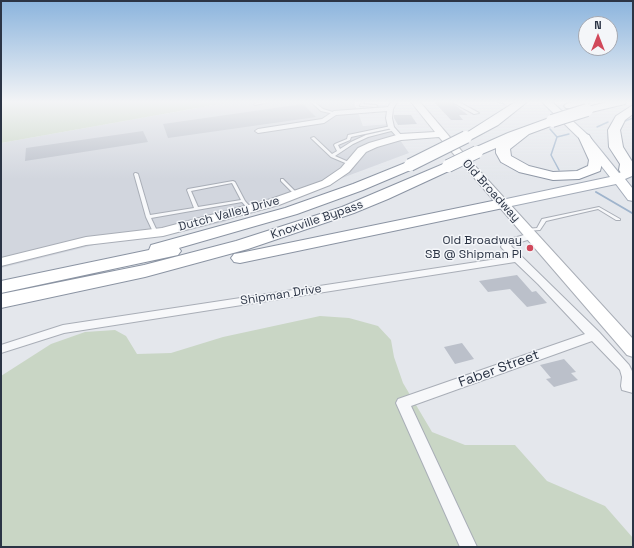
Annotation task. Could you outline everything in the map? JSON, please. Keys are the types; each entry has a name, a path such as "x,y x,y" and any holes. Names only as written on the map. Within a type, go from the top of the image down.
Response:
{"highway":[{"path":"1,281 153,250 243,226 358,187 410,165 471,144 488,128"},
{"name":"Knoxville Bypass","path":"1,302 100,281 212,254 294,229 383,196 445,162 471,144 499,130 509,128"},
{"name":"Knoxville Bypass","path":"471,144 524,132 532,128"},
{"path":"615,128 614,130 616,147 627,164 628,182"},
{"path":"524,132 503,148 503,153 506,159 524,169 553,176 579,175 595,168 596,160 584,138"},
{"name":"Knoxville Bypass","path":"1,287 134,260 240,233 335,202 445,162"},
{"path":"100,281 205,264 502,204"}],"main road":[{"path":"573,128 628,182"},
{"path":"586,128 597,138 628,182"},
{"path":"502,204 593,185 628,182"}],"street":[{"path":"258,131 281,128"},
{"name":"Old Broadway","path":"436,128 633,350"},
{"name":"Dutch Valley Drive","path":"1,262 86,242 156,232 247,205 297,195 326,184 350,164 362,150 378,143 395,131 441,134"},
{"path":"528,233 506,243 506,247 595,335 626,368 628,377 627,386 633,388"},
{"name":"Shipman Drive","path":"1,349 63,329 517,259"},
{"name":"Faber Street","path":"469,547 403,403 595,335"}],"lane":[{"path":"332,156 367,136 395,131"},
{"path":"339,151 336,145 349,139 349,136 395,131"},
{"path":"313,138 332,156 350,164"},
{"path":"136,174 148,217 156,232"},
{"path":"282,180 297,195"},
{"path":"148,217 196,208 247,205 233,182 189,190 196,208"},
{"path":"528,233 538,229 544,220 599,208 618,219"}],"shaded area":[{"path":"88,128 391,128 409,153 224,222 178,233 98,244 1,268 1,143"}],"green space":[{"path":"1,128 88,128 1,143"},
{"path":"320,316 349,318 378,326 391,340 394,357 403,383 432,432 465,445 515,445 547,481 605,506 633,538 633,547 1,547 1,376 51,344 85,332 115,330 126,336 137,354 171,353 223,337"}],"building":[{"path":"164,128 241,128 168,138"},
{"path":"143,131 148,142 25,161 26,148"},
{"path":"517,275 532,292 536,291 547,303 527,307 510,289 488,292 479,281"},
{"path":"462,343 474,359 455,364 444,347"},
{"path":"564,359 576,372 571,373 578,380 554,387 546,379 551,378 540,365"}],"waterway":[{"path":"550,129 557,137"},
{"path":"557,137 569,134"},
{"path":"557,137 551,155 559,170"},
{"path":"596,192 632,213"}],"place":[{"name":"Old Broadway SB @ Shipman Pl","path":"530,248"}]}
